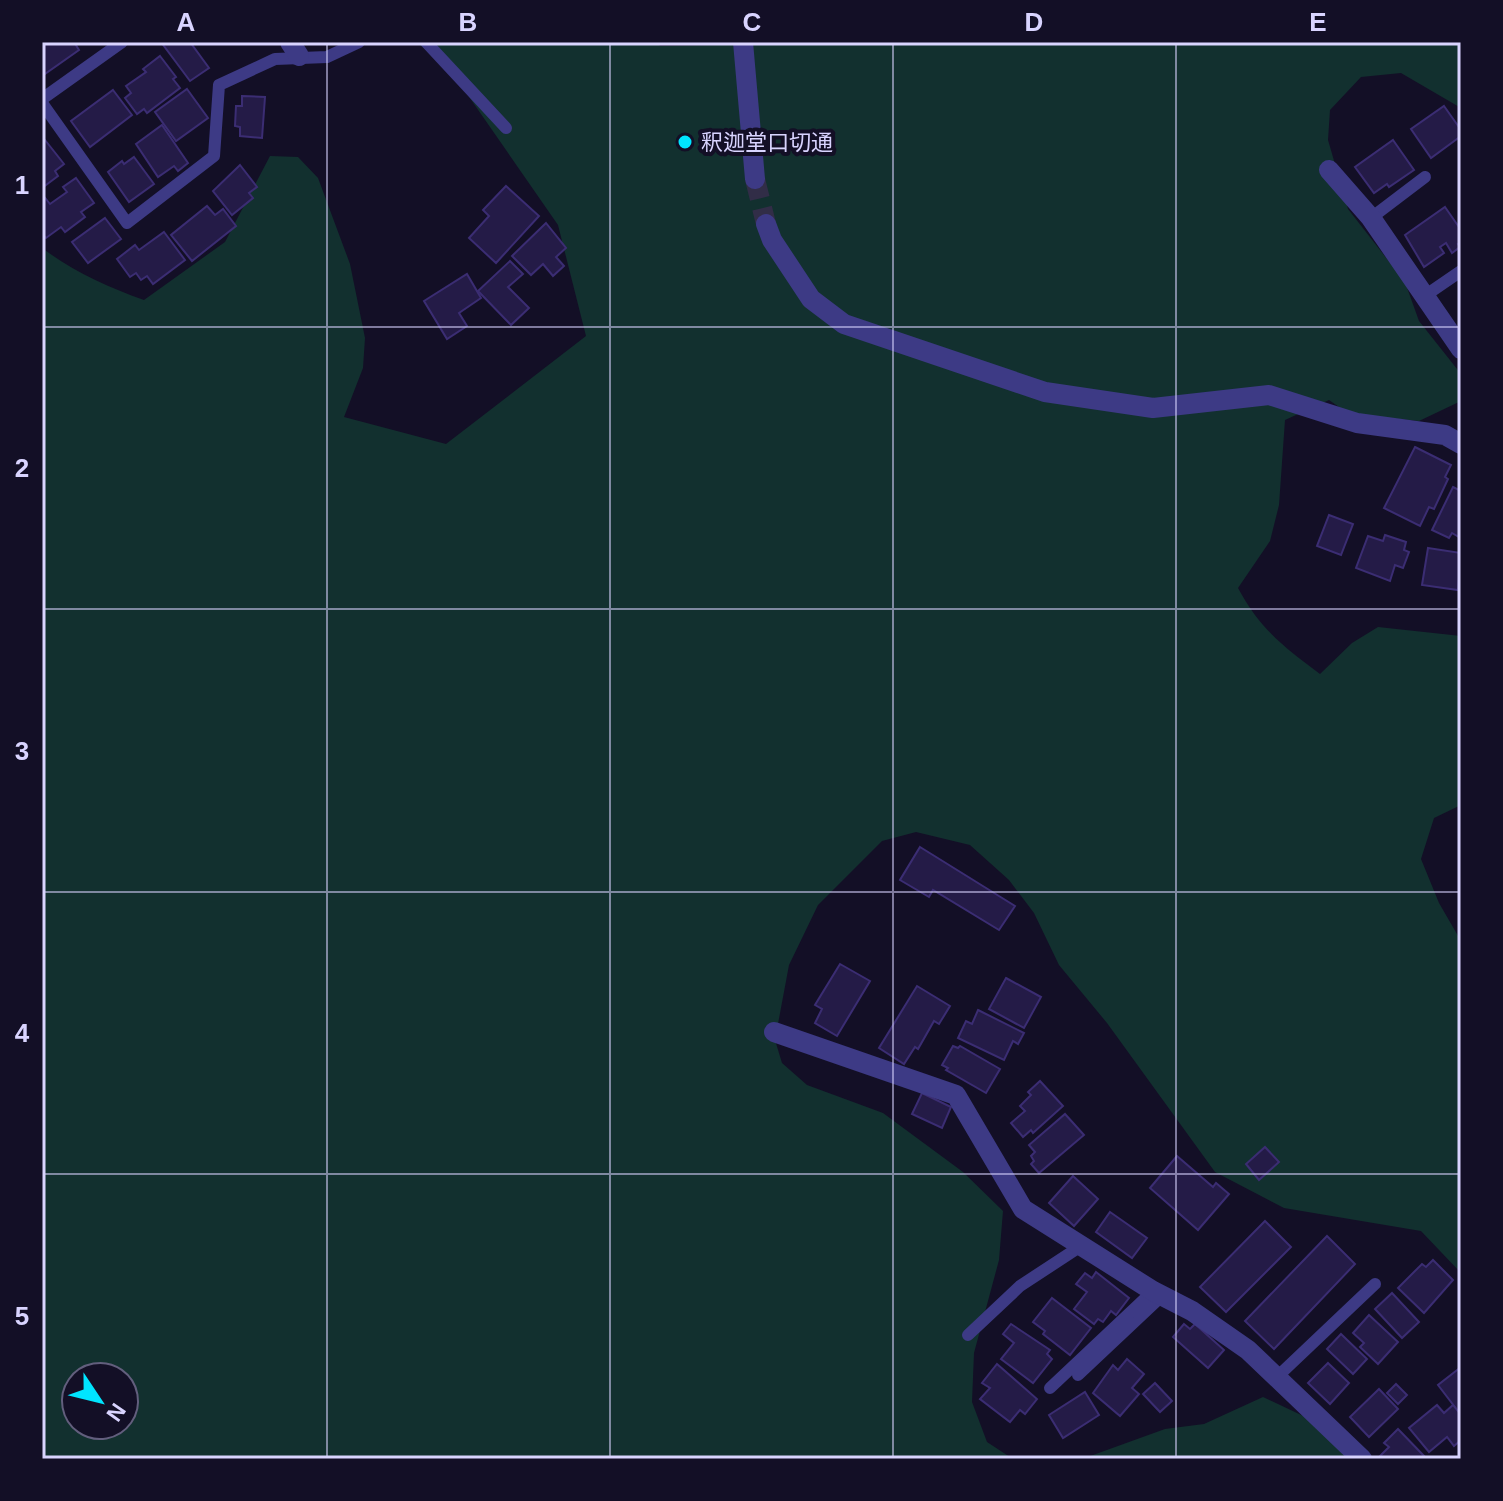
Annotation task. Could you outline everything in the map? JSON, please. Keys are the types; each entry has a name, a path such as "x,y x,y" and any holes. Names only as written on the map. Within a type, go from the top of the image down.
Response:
{"street":[{"path":"743,42 755,179"},
{"path":"1329,170 1371,218 1461,349"},
{"path":"766,224 772,240 811,299 844,324 1045,392 1153,408 1269,395 1357,423 1445,435 1461,444"},
{"path":"774,1032 956,1095 1023,1209 1157,1294 1192,1311 1248,1350 1362,1459"}],"lane":[{"path":"122,42 42,101 127,223 214,156 219,85 295,49 327,57 359,42"},
{"path":"426,42 506,128"},
{"path":"1371,218 1425,177"},
{"path":"1426,295 1461,271"},
{"path":"968,1335 1020,1286 1081,1246"},
{"path":"1277,1377 1375,1284"},
{"path":"1078,1375 1157,1294"},
{"path":"1050,1388 1157,1294"}],"green space":[{"path":"416,42 656,42 660,46 721,45 723,42 1461,42 1461,108 1401,73 1361,77 1330,110 1328,140 1348,209 1405,282 1419,321 1461,374 1461,401 1419,421 1349,414 1329,400 1285,420 1279,505 1270,541 1238,588 1255,615 1274,636 1320,674 1352,643 1378,627 1461,636 1461,805 1434,818 1421,859 1439,903 1461,941 1461,1273 1421,1231 1284,1208 1215,1172 1107,1023 1059,965 1034,913 1009,880 970,845 916,832 882,841 818,905 789,965 775,1040 782,1063 807,1085 883,1113 963,1172 1003,1211 999,1260 974,1353 972,1402 987,1442 1013,1459 42,1459 42,248 91,278 144,300 225,242 270,156 298,157 318,178 350,264 365,338 363,368 344,417 446,444 586,336 558,225 449,68"},
{"path":"1263,1397 1316,1422 1349,1459 1082,1459 1165,1429 1204,1424"}],"building":[{"path":"42,42 74,42 79,50 42,76"},
{"path":"161,42 190,42 209,68 190,81"},
{"path":"160,56 176,77 173,79 180,88 147,113 144,109 137,114 125,98 131,93 126,86 146,72 143,69"},
{"path":"187,89 208,118 176,141 155,112"},
{"path":"113,90 132,115 90,147 71,121"},
{"path":"242,96 265,97 262,138 240,136 240,127 235,126 236,106 242,106"},
{"path":"1444,106 1461,130 1461,136 1431,158 1411,129"},
{"path":"162,125 188,163 178,171 174,166 158,177 136,144"},
{"path":"45,140 64,164 55,171 58,176 42,188 42,142"},
{"path":"1393,140 1414,170 1374,193 1355,167"},
{"path":"134,157 154,184 129,202 108,172 122,161 124,164"},
{"path":"240,165 257,187 249,193 253,198 232,215 213,191"},
{"path":"76,178 94,203 81,212 85,217 65,232 61,227 46,238 42,233 42,194 50,204 67,192 63,187"},
{"path":"506,186 539,216 496,263 469,238 489,216 483,210"},
{"path":"207,206 215,215 223,209 236,226 192,261 171,235"},
{"path":"1445,207 1461,230 1460,247 1452,253 1446,243 1440,247 1444,253 1424,267 1405,235"},
{"path":"105,218 121,239 88,263 72,242"},
{"path":"546,223 566,248 556,257 564,266 553,276 543,264 531,275 512,256"},
{"path":"164,232 185,260 153,284 147,276 141,280 136,273 130,277 117,259 135,245 139,250"},
{"path":"510,261 523,274 508,287 529,308 511,325 478,291"},
{"path":"467,274 481,298 459,313 467,326 447,339 424,301"},
{"path":"1415,447 1451,465 1434,509 1429,507 1420,526 1384,508"},
{"path":"1453,487 1461,491 1461,533 1459,537 1452,533 1449,538 1432,530"},
{"path":"1329,515 1353,524 1341,555 1317,546"},
{"path":"1385,535 1406,542 1404,550 1409,552 1403,568 1395,565 1390,581 1356,568 1368,536 1383,541"},
{"path":"1428,548 1461,553 1458,590 1422,585"},
{"path":"920,847 1015,906 999,930 933,890 929,897 900,880"},
{"path":"840,964 870,981 837,1036 815,1023 822,1009 815,1005"},
{"path":"1006,978 1041,997 1024,1028 989,1009"},
{"path":"917,986 950,1006 939,1024 934,1021 918,1049 915,1047 904,1064 879,1048"},
{"path":"978,1010 1024,1033 1018,1044 1013,1041 1004,1060 958,1038 966,1021 972,1024"},
{"path":"953,1046 960,1046 1000,1069 986,1093 942,1065"},
{"path":"1040,1081 1063,1106 1033,1133 1031,1130 1023,1137 1011,1123 1025,1111 1020,1106 1031,1095 1028,1092"},
{"path":"922,1093 951,1107 942,1128 912,1114"},
{"path":"1065,1114 1084,1135 1039,1173 1031,1164 1034,1161 1031,1156 1035,1152 1029,1145"},
{"path":"1265,1147 1279,1162 1259,1180 1246,1164"},
{"path":"1177,1156 1213,1187 1216,1183 1229,1194 1198,1230 1150,1188"},
{"path":"1073,1176 1098,1199 1074,1226 1049,1203"},
{"path":"1110,1212 1147,1238 1132,1258 1096,1232"},
{"path":"1265,1221 1291,1247 1226,1312 1200,1287"},
{"path":"1327,1236 1355,1264 1274,1349 1245,1321"},
{"path":"1433,1260 1453,1280 1424,1313 1398,1288 1422,1264 1426,1267"},
{"path":"1096,1272 1129,1298 1116,1315 1111,1311 1103,1322 1098,1319 1094,1324 1074,1309 1087,1292 1076,1284 1085,1273 1092,1278"},
{"path":"1392,1293 1419,1322 1402,1338 1375,1309"},
{"path":"1052,1298 1091,1328 1070,1355 1033,1322"},
{"path":"1369,1315 1398,1342 1378,1364 1360,1347 1364,1343 1353,1333"},
{"path":"1011,1324 1050,1350 1047,1354 1052,1359 1033,1383 1001,1359 1014,1343 1003,1334"},
{"path":"1184,1324 1190,1329 1195,1324 1224,1350 1208,1368 1173,1337"},
{"path":"1341,1334 1367,1359 1353,1374 1327,1349"},
{"path":"1127,1359 1144,1374 1132,1388 1139,1394 1120,1416 1093,1393 1113,1365 1118,1370"},
{"path":"1328,1363 1349,1383 1330,1404 1308,1383"},
{"path":"997,1364 1037,1399 1025,1414 1020,1410 1010,1422 980,1399 990,1388 982,1383"},
{"path":"1461,1367 1461,1415 1438,1385"},
{"path":"1155,1383 1172,1401 1160,1412 1143,1394"},
{"path":"1396,1384 1407,1395 1398,1404 1387,1393"},
{"path":"1379,1389 1398,1409 1369,1437 1350,1417"},
{"path":"1085,1392 1099,1415 1063,1438 1049,1415"},
{"path":"1437,1405 1444,1413 1453,1405 1461,1415 1461,1440 1454,1446 1447,1437 1429,1452 1409,1428"},
{"path":"1398,1429 1424,1456 1420,1459 1383,1459 1380,1456 1389,1447 1384,1443"}],"tunnel":[{"path":"755,179 766,224"}],"place":[{"name":"釈迦堂口切通","path":"685,142"}]}
